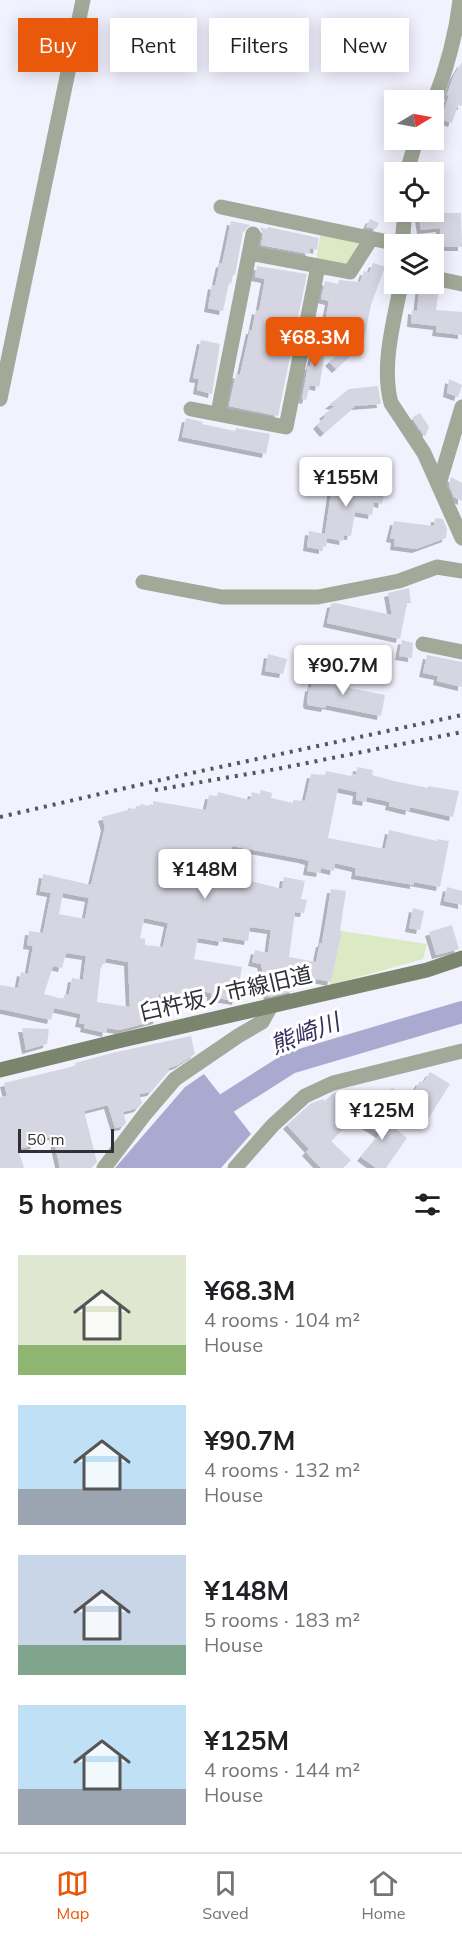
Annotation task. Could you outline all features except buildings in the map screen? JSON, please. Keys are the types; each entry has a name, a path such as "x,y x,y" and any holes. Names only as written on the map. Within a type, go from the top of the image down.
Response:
{"street":[{"path":"0,399 83,0"},
{"path":"439,90 457,29 460,0"},
{"path":"441,84 450,74 462,44"},
{"path":"221,207 384,241"},
{"path":"218,413 254,234"},
{"path":"250,253 350,272 371,239"},
{"path":"191,409 286,427 318,266"},
{"path":"444,280 462,284"},
{"path":"399,294 387,369 391,403 424,453 462,538"},
{"path":"306,328 351,338"},
{"path":"439,484 462,406"},
{"path":"143,582 222,597 318,597 399,581 437,567 462,571"},
{"path":"423,644 462,652"},
{"name":"臼杵坂ノ市線旧道","path":"0,1070 427,970 462,958"},
{"path":"104,1168 175,1079 237,1036 262,1022 271,1006"},
{"path":"235,1168 273,1125 305,1096 333,1083 462,1051"}],"green space":[{"path":"321,231 362,244 350,265 316,261"},
{"path":"342,931 427,944 423,959 330,985"}],"water":[{"path":"204,1074 251,1134 221,1168 115,1168 185,1087"}],"waterway":[{"name":"熊崎川","path":"205,1123 227,1103 290,1063 462,1012"}],"railway":[{"path":"0,817 462,715"},
{"path":"155,790 277,769 462,732"}]}
